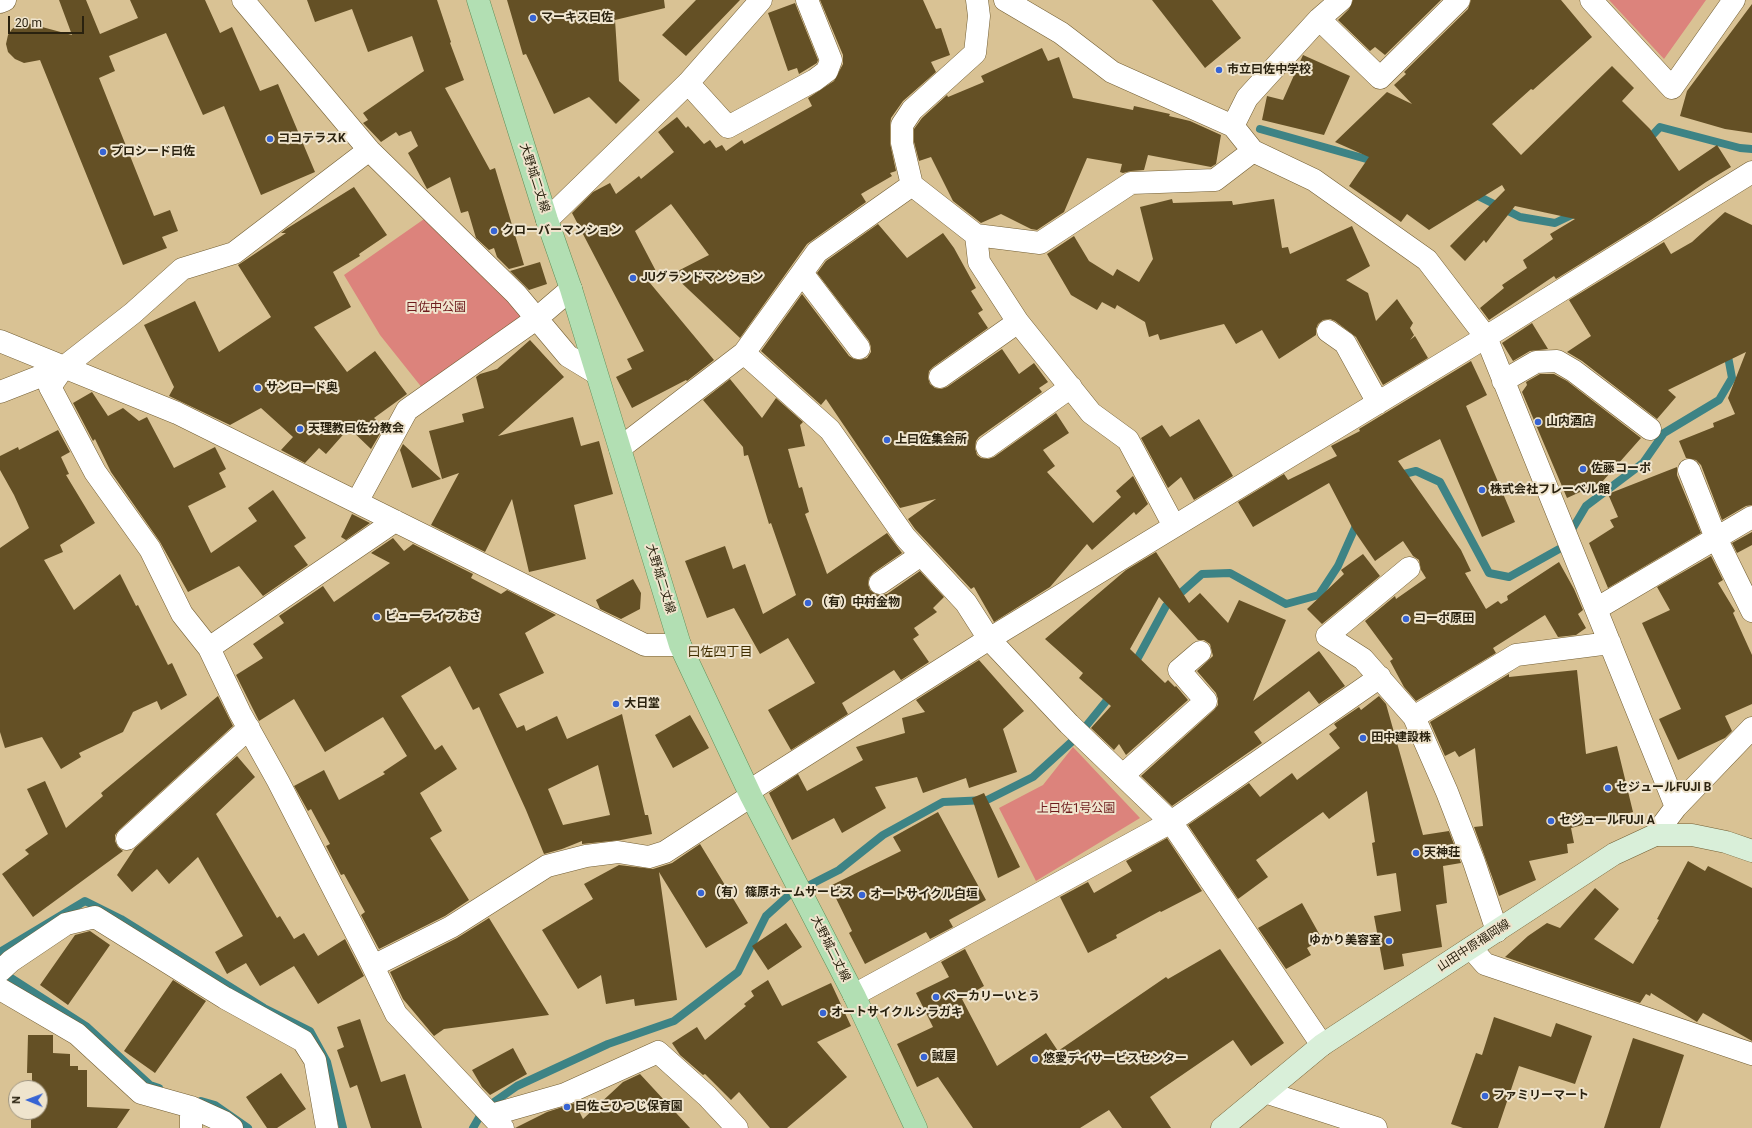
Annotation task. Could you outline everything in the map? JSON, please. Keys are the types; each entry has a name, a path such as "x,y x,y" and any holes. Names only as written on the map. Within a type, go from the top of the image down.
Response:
{"main road":[{"name":"大野城二丈線","path":"478,0 547,220 571,289 680,645 750,794 854,995 916,1128"},
{"name":"山田中原福岡線","path":"1222,1128 1322,1045 1614,854 1655,836 1692,835 1726,842 1752,851"}],"street":[{"path":"0,2 5,0"},
{"path":"243,0 369,150 516,294 568,356 596,373"},
{"path":"547,220 688,84 762,0"},
{"path":"688,84 728,127 815,80 827,71 831,60 807,0"},
{"path":"977,0 979,16 975,53 912,110 902,125 902,143 912,184 976,235 1040,243 1132,183 1215,180 1253,151"},
{"path":"1005,0 1061,33 1112,72 1233,126 1253,151 1314,180 1427,260 1486,337 1676,807"},
{"path":"1233,126 1247,98 1319,19 1341,0"},
{"path":"1319,19 1380,78 1459,0"},
{"path":"1591,0 1672,88 1734,0"},
{"path":"0,392 64,367 133,313 182,269 234,253 369,150"},
{"path":"373,966 451,927 547,866 586,856 618,852 648,857 665,852 750,794 989,639 1486,337 1752,172"},
{"path":"620,448 744,353 817,252 912,184"},
{"path":"976,235 979,262 1018,322 1091,413 1128,440 1174,526"},
{"path":"802,273 859,348"},
{"path":"357,502 407,410 536,319 571,289"},
{"path":"940,377 1018,322"},
{"path":"1328,331 1345,343 1378,403"},
{"path":"0,341 177,413 645,645 680,645"},
{"path":"744,353 830,430 905,537 966,603 989,639 1076,731 1171,822 1322,1045"},
{"path":"1503,381 1536,362 1557,361 1574,371 1650,429"},
{"path":"64,367 50,387 95,472 150,549 182,614 210,648 249,728 373,966 396,1014 497,1122 565,1094 658,1052 707,1096 737,1128"},
{"path":"987,448 1070,387"},
{"path":"1688,470 1716,538 1752,611"},
{"path":"1596,609 1752,517"},
{"path":"210,648 395,521"},
{"path":"880,583 921,555"},
{"path":"1409,568 1327,636 1363,659 1414,717 1447,792 1474,862 1497,931"},
{"path":"1414,717 1516,655 1610,643"},
{"path":"1123,775 1206,701 1179,670 1200,652"},
{"path":"854,995 1171,822 1380,677"},
{"path":"127,839 249,728"},
{"path":"1655,836 1676,807 1752,728"},
{"path":"5,966 66,924 95,917 225,998 303,1041 314,1060 327,1128"},
{"path":"1471,948 1485,964 1752,1054"},
{"path":"0,989 77,1034 141,1094 191,1107 224,1122 232,1128"},
{"path":"1265,1092 1376,1128"},
{"path":"191,1107 191,1128"}],"green space":[{"path":"1609,0 1706,0 1664,59"},
{"name":"曰佐中公園","path":"427,217 536,319 423,389 380,335 344,275"},
{"name":"上曰佐1号公園","path":"1073,747 1140,818 1036,881 999,808 1043,785"}],"building":[{"path":"59,0 86,0 100,34 138,18 130,0 205,0 220,33 232,27 260,91 278,84 315,172 261,195 224,106 203,115 166,33 109,56 115,71 99,78 154,216 170,210 178,231 162,237 167,248 123,265 40,60 24,63 15,59 8,52 6,44 8,35 12,29 19,24 27,23 72,35"},
{"path":"307,0 437,0 451,42 450,43 464,80 445,88 490,170 495,168 524,265 509,269 497,257 494,248 489,250 476,238 468,211 461,213 450,177 427,189 408,153 418,146 411,131 399,136 396,132 381,142 363,123 368,120 363,113 424,71 412,36 368,52 352,9 315,22"},
{"path":"507,0 664,0 665,8 615,20 619,81 640,100 616,124 589,97 554,114 526,54 523,55"},
{"path":"696,0 740,0 686,56 662,35"},
{"path":"820,0 923,0 936,29 941,28 950,55 931,62 936,72 903,101 891,118 890,143 896,171 890,173 892,176 861,194 866,202 807,244 740,338 672,274 709,255 671,204 635,231 658,275 650,283 714,360 687,381 686,380 632,408 616,377 632,369 627,359 644,351 572,213 593,192 610,183 616,194 639,176 641,179 674,152 658,132 677,117 686,128 688,126 704,144 710,140 716,148 722,145 726,151 742,140 744,144 812,106 808,98 834,81 843,64 843,55"},
{"path":"1152,0 1212,0 1241,38 1205,68"},
{"path":"1353,0 1441,0 1385,55 1375,47 1370,51 1338,20 1349,9"},
{"path":"1471,0 1561,0 1592,37 1533,90 1531,89 1492,124 1521,155 1612,66 1634,88 1622,101 1650,129 1679,171 1717,145 1731,167 1706,182 1651,220 1556,279 1554,276 1489,320 1480,308 1504,288 1502,285 1527,268 1523,260 1553,239 1550,234 1575,219 1515,206 1486,243 1484,240 1465,261 1450,246 1505,190 1502,185 1429,230 1407,214 1401,222 1349,186 1369,157 1335,142 1387,92 1412,104 1394,85 1406,74 1404,72 1468,9"},
{"path":"795,3 818,60 817,63 799,74 797,68 788,71 768,13"},
{"path":"1752,4 1752,133 1725,129 1680,116 1687,91"},
{"path":"1042,48 1048,61 1059,57 1073,98 1133,110 1134,106 1170,114 1169,116 1190,121 1221,135 1216,164 1211,167 1148,155 1144,170 1123,173 1120,172 1122,164 1087,158 1064,212 1037,230 1031,229 1001,214 981,223 953,201 931,157 919,161 914,142 914,129 922,118 947,95 948,97 984,82 981,76"},
{"path":"1303,55 1350,76 1324,135 1262,120 1267,96 1283,100"},
{"path":"354,187 387,235 359,254 360,256 333,272 351,307 314,327 347,372 375,351 407,394 374,418 384,427 371,449 349,428 326,454 319,448 305,463 281,450 293,437 261,408 230,425 169,396 174,387 144,325 195,301 219,352 271,317 238,265 286,233 281,233 286,229"},
{"path":"1172,199 1173,203 1232,201 1233,205 1274,199 1282,248 1288,247 1290,254 1352,226 1370,266 1346,280 1368,293 1376,321 1397,299 1413,323 1410,328 1414,335 1410,340 1415,336 1428,358 1383,385 1356,337 1335,321 1330,319 1323,320 1318,324 1316,335 1279,359 1262,330 1236,344 1224,324 1160,340 1158,334 1149,337 1145,322 1117,305 1115,309 1102,302 1097,310 1071,295 1047,254 1074,236 1089,261 1113,276 1117,269 1139,282 1153,259 1140,207"},
{"path":"1725,212 1752,225 1752,505 1746,506 1722,520 1701,465 1696,460 1686,458 1679,441 1714,427 1713,423 1735,414 1728,398 1746,352 1668,390 1676,397 1657,419 1582,361 1567,352 1591,336 1569,300 1664,242 1671,254 1692,242"},
{"path":"878,224 907,258 943,233 954,248 976,288 971,291 983,310 978,313 988,328 933,367 929,371 928,378 930,384 935,388 941,389 947,387 1002,349 1019,374 1034,363 1048,382 1039,388 1042,392 979,437 976,441 975,448 977,455 981,458 988,459 994,457 1056,413 1069,433 1043,450 1055,466 1047,472 1093,523 1121,497 1116,491 1133,476 1148,504 1136,515 1134,512 1092,550 1087,544 1050,587 994,622 974,587 971,589 915,529 908,519 936,499 900,508 826,399 821,405 761,351 802,294 849,356 860,360 867,358 871,352 869,341 817,273 826,261"},
{"path":"540,262 547,284 529,290 510,271"},
{"path":"1532,323 1548,349 1530,351 1513,361 1502,343"},
{"path":"530,340 564,377 498,436 573,417 581,446 599,441 613,494 574,505 586,559 529,572 512,499 485,552 431,525 459,473 442,479 429,431 464,422 462,414 484,408 476,377 480,374 497,369"},
{"path":"1471,361 1487,395 1466,406 1515,522 1482,537 1440,439 1398,461 1461,550 1471,571 1465,573 1486,609 1498,601 1501,604 1508,600 1507,596 1559,562 1574,589 1583,610 1578,614 1586,628 1576,635 1558,637 1545,615 1493,648 1496,653 1416,701 1404,687 1390,661 1393,659 1365,621 1395,596 1396,599 1426,578 1421,570 1419,560 1413,556 1403,541 1375,561 1353,529 1329,483 1253,527 1238,502 1284,474 1288,480 1337,456 1331,446 1360,431 1359,429"},
{"path":"1540,374 1554,374 1567,381 1641,438 1602,482 1567,498 1522,392 1527,385 1526,382"},
{"path":"730,379 762,418 776,398 803,422 800,425 805,446 788,449 799,488 802,487 809,512 805,514 827,574 887,533 902,553 873,573 869,578 868,584 870,590 875,594 887,594 920,571 944,597 933,608 937,612 914,628 919,635 913,639 929,662 901,680 894,670 842,703 848,714 791,750 768,710 815,683 788,638 760,654 734,608 707,618 685,561 725,546 733,569 745,564 763,614 796,595 771,523 769,524 748,455 744,456 743,447 703,400"},
{"path":"92,392 108,416 123,408 139,421 147,417 174,468 215,447 226,469 219,473 226,487 188,506 211,553 257,521 248,508 273,490 306,538 294,546 308,565 263,596 239,566 188,592 160,542 111,472 95,439 93,441 73,403"},
{"path":"1199,419 1233,476 1194,500 1181,477 1168,488 1141,438 1162,425 1170,437"},
{"path":"58,430 70,452 61,457 69,474 66,475 95,523 60,545 63,552 44,560 74,610 120,574 136,606 138,605 168,665 172,663 187,695 161,710 157,701 133,712 123,732 79,753 81,757 61,769 42,737 5,748 0,732 0,548 29,528 14,495 0,470 0,456 18,447 19,450"},
{"path":"403,444 441,479 412,488 400,450"},
{"path":"1677,467 1677,475 1701,533 1608,588 1589,543 1614,527 1610,520 1618,517 1608,494"},
{"path":"352,514 370,523 346,540 341,537"},
{"path":"1752,532 1752,545 1737,553 1732,543"},
{"path":"393,538 404,551 413,544 473,574 471,578 501,594 507,590 556,615 525,633 544,673 499,694 517,728 524,725 526,731 557,716 567,739 622,714 645,815 648,815 652,834 621,840 582,844 582,841 544,854 526,810 479,707 473,710 450,666 401,696 435,750 442,745 457,769 420,793 442,831 430,838 469,900 445,916 379,949 361,915 365,912 344,874 341,875 326,846 330,844 311,809 308,811 294,786 324,770 339,800 385,774 383,772 407,756 383,717 325,752 294,699 259,721 236,675 263,658 253,644 284,623 279,616 323,586 334,602 390,563 371,553","holes":["598,765 610,815 563,825 548,789"]},
{"path":"1156,552 1189,603 1200,593 1228,623 1239,600 1286,620 1253,701 1319,651 1345,686 1319,704 1309,691 1254,732 1262,743 1172,806 1141,776 1218,705 1216,693 1197,671 1213,656 1210,644 1204,640 1198,640 1159,597 1130,649 1165,683 1168,680 1175,687 1176,686 1188,700 1126,755 1119,744 1114,750 1091,728 1111,706 1079,678 1083,673 1045,639 1126,570"},
{"path":"1363,554 1380,576 1322,624 1307,609 1344,574 1341,570"},
{"path":"1711,556 1723,580 1718,583 1735,611 1733,613 1752,655 1752,704 1725,716 1732,731 1725,738 1678,760 1659,719 1681,709 1642,623 1670,610 1657,587"},
{"path":"633,579 641,593 640,609 621,619 600,609 596,600"},
{"path":"979,660 1024,711 1003,729 1017,772 969,788 966,778 923,793 917,777 875,787 886,808 842,833 834,818 792,840 769,793 798,774 807,791 863,760 856,747 905,733 902,718 925,712 916,700"},
{"path":"1577,670 1586,754 1617,746 1633,812 1571,828 1574,843 1567,844 1568,853 1529,861 1536,880 1499,896 1474,827 1483,826 1475,748 1459,757 1455,751 1445,756 1430,722 1509,674 1509,677"},
{"path":"218,696 233,726 119,830 115,835 115,841 118,847 123,851 33,917 2,874 29,854 25,850 48,834 27,789 45,781 66,828 103,796 101,793"},
{"path":"1379,696 1386,704 1423,835 1449,831 1461,863 1443,866 1447,903 1436,905 1442,947 1402,954 1404,966 1384,970 1374,916 1401,911 1396,873 1377,876 1372,843 1375,842 1367,791 1329,819 1323,812 1256,860 1268,877 1238,899 1188,825 1249,783 1260,797 1292,773 1297,780 1340,748 1329,734 1337,728 1334,724 1359,707 1361,710"},
{"path":"690,715 709,748 673,768 655,735"},
{"path":"237,756 255,777 216,814 277,918 280,916 294,939 304,933 318,956 345,939 364,976 318,1004 294,966 260,986 246,963 227,974 215,952 243,936 198,857 169,884 157,869 132,892 117,875 135,848"},
{"path":"984,793 1020,867 998,878 972,798"},
{"path":"938,812 986,900 949,920 953,927 930,939 926,932 865,964 849,933 852,931 830,886 901,851 893,837"},
{"path":"1167,838 1202,891 1161,912 1160,911 1116,935 1117,938 1088,953 1060,897 1088,882 1094,893 1132,871 1126,861"},
{"path":"700,844 748,923 706,948 659,872 677,1000 635,1006 634,999 606,1004 601,975 578,989 542,930 593,899 584,884 619,865 653,869 672,863"},
{"path":"1688,861 1705,871 1708,866 1752,888 1752,1041 1703,1013 1697,1022 1651,993 1650,996 1646,994 1640,1003 1505,957 1528,936 1547,923 1560,928 1595,888 1619,909 1594,939 1633,964 1659,920 1657,919"},
{"path":"1302,903 1322,939 1307,948 1311,955 1286,969 1258,928"},
{"path":"489,918 549,1015 444,1029 434,1036 403,999 390,972 457,938"},
{"path":"786,923 802,947 768,970 752,946"},
{"path":"90,931 110,945 68,1005 40,985 75,935"},
{"path":"965,949 984,986 962,999 997,1066 1046,1033 1058,1051 1166,977 1168,979 1220,949 1284,1043 1251,1066 1233,1040 1150,1097 1171,1128 1122,1128 1109,1110 1080,1128 973,1128 938,1077 917,1087 897,1044 933,1027 916,993 949,977 941,962"},
{"path":"173,980 206,1001 155,1073 124,1051"},
{"path":"768,980 782,1006 831,983 851,1026 817,1042 847,1077 787,1128 770,1128 739,1092 731,1100 705,1074 703,1075 680,1055 672,1043 697,1027 705,1040 746,1006 744,1004 754,996 751,991"},
{"path":"1494,1017 1551,1037 1556,1023 1592,1036 1575,1084 1519,1066 1498,1128 1463,1128 1451,1124 1476,1053 1482,1055"},
{"path":"360,1019 381,1082 405,1074 422,1128 371,1128 357,1085 350,1088 337,1050 344,1047 337,1027"},
{"path":"28,1035 53,1035 53,1053 70,1054 70,1066 78,1066 78,1070 87,1070 87,1107 130,1109 117,1128 31,1128 31,1120 48,1120 48,1080 32,1080 32,1073 27,1073"},
{"path":"1633,1038 1684,1055 1660,1128 1604,1128"},
{"path":"513,1048 527,1074 490,1095 482,1087 472,1070"},
{"path":"281,1073 306,1109 277,1128 267,1128 246,1097"},
{"path":"640,1074 690,1128 515,1128 547,1112 575,1103 583,1119 623,1082"}],"waterway":[{"path":"1646,142 1660,127 1740,148 1752,149"},
{"path":"1260,129 1377,162"},
{"path":"1472,193 1520,217 1555,223 1576,213"},
{"path":"1396,476 1416,471 1440,482 1489,573 1509,577 1561,548 1586,506 1643,463 1664,433 1719,400 1732,378 1727,351"},
{"path":"1134,665 1166,606 1202,574 1230,573 1286,604 1319,595 1338,566 1358,521"},
{"path":"473,1128 484,1109 517,1086 608,1044 674,1021 738,972 766,916 788,896 839,870 883,835 943,802 987,800 1033,777 1078,736 1112,694"},
{"path":"0,952 85,901 121,919 264,1008 310,1031 327,1062 343,1128"},
{"path":"2,972 86,1026 150,1085 159,1088"},
{"path":"201,1101 215,1105 248,1128"}],"place":[{"name":"マーキス曰佐","path":"533,18"},
{"name":"市立曰佐中学校","path":"1219,70"},
{"name":"ココテラスK","path":"270,139"},
{"name":"プロシード曰佐","path":"103,152"},
{"name":"クローバーマンション","path":"494,231"},
{"name":"JUグランドマンション","path":"633,278"},
{"name":"サンロード奥","path":"258,388"},
{"name":"山内酒店","path":"1538,422"},
{"name":"天理教曰佐分教会","path":"300,429"},
{"name":"上曰佐集会所","path":"887,440"},
{"name":"佐藤コーポ","path":"1583,469"},
{"name":"株式会社フレーベル館","path":"1482,490"},
{"name":"（有）中村金物","path":"808,603"},
{"name":"ビューライフおさ","path":"377,617"},
{"name":"コーポ原田","path":"1406,619"},
{"name":"大日堂","path":"616,704"},
{"name":"田中建設株","path":"1363,738"},
{"name":"セジュールFUJI B","path":"1608,788"},
{"name":"セジュールFUJI A","path":"1551,821"},
{"name":"天神荘","path":"1416,853"},
{"name":"（有）篠原ホームサービス","path":"701,893"},
{"name":"オートサイクル白垣","path":"862,895"},
{"name":"ゆかり美容室","path":"1389,941"},
{"name":"ベーカリーいとう","path":"936,997"},
{"name":"オートサイクルシラガキ","path":"823,1013"},
{"name":"誠屋","path":"924,1057"},
{"name":"悠愛デイサービスセンター","path":"1035,1059"},
{"name":"ファミリーマート","path":"1485,1096"},
{"name":"曰佐こひつじ保育園","path":"567,1107"}],"district":[{"name":"曰佐四丁目","path":"720,653"}]}
